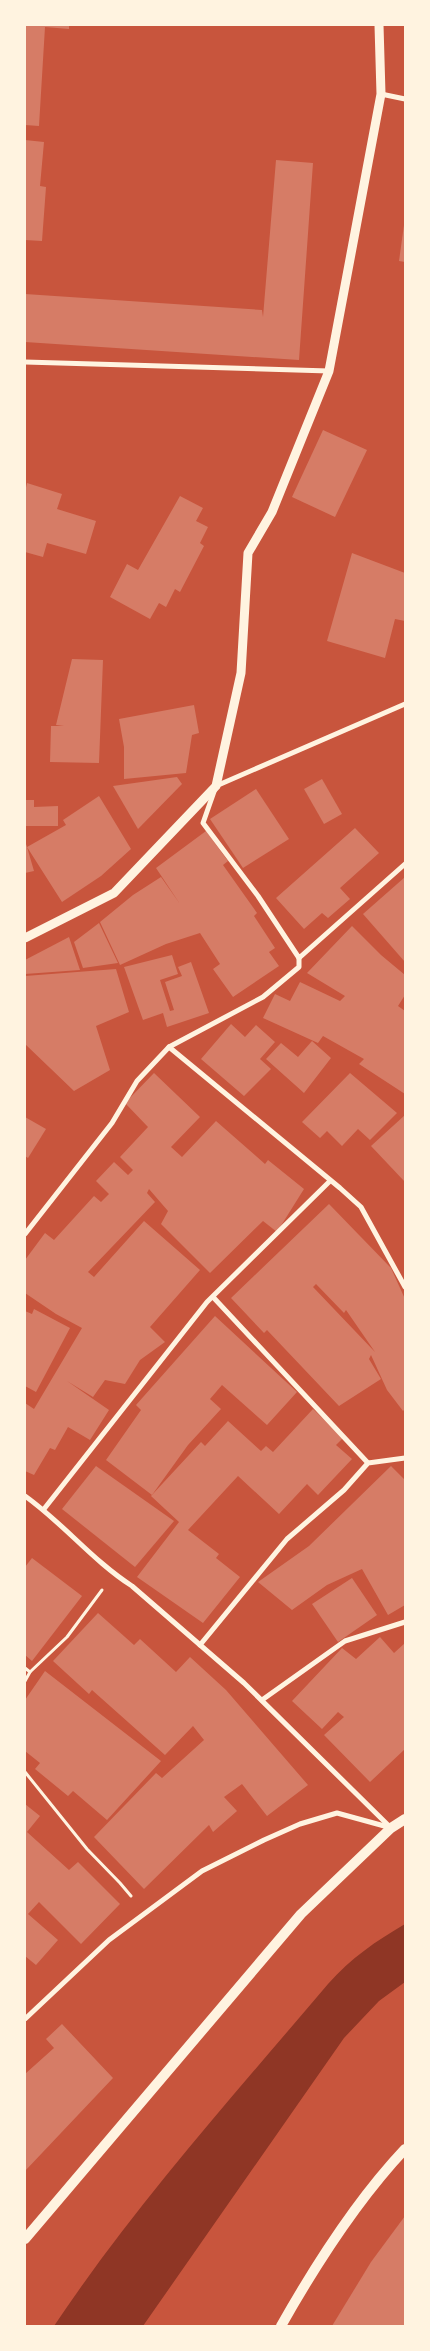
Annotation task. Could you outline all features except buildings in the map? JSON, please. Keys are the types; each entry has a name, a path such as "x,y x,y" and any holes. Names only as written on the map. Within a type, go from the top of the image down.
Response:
{"main road":[{"path":"25,2239 301,1914 390,1828 405,1818"},
{"path":"281,2326 311,2273 386,2169 405,2149"}],"street":[{"path":"25,1234 112,1122 137,1082 169,1047 263,997 299,968 299,958 258,896 203,824 216,786 241,673 248,553 272,512 329,370 381,94 379,25"},
{"path":"381,94 405,99"},
{"path":"25,362 329,370"},
{"path":"25,938 114,893 216,786 405,704"},
{"path":"299,958 405,864"},
{"path":"169,1047 361,1207 405,1287"},
{"path":"44,1509 207,1302 330,1181"},
{"path":"213,1297 368,1463"},
{"path":"200,1645 287,1539 344,1490 368,1463 405,1458"},
{"path":"25,1496 44,1509 118,1577 132,1586 262,1700 390,1828"},
{"path":"262,1700 345,1641 405,1622"},
{"path":"25,2019 109,1940 202,1871 300,1824 337,1813 390,1828"}],"path":[{"path":"25,1681 30,1672 67,1637 89,1609 100,1591 118,1577"},
{"path":"25,1668 30,1672"},
{"path":"25,1772 87,1849 120,1882 133,1899 160,1901"}],"shaded area":[{"path":"405,1924 405,1982 379,2001 344,2038 143,2326 54,2326 118,2237 186,2151 328,1984 364,1951"}]}
